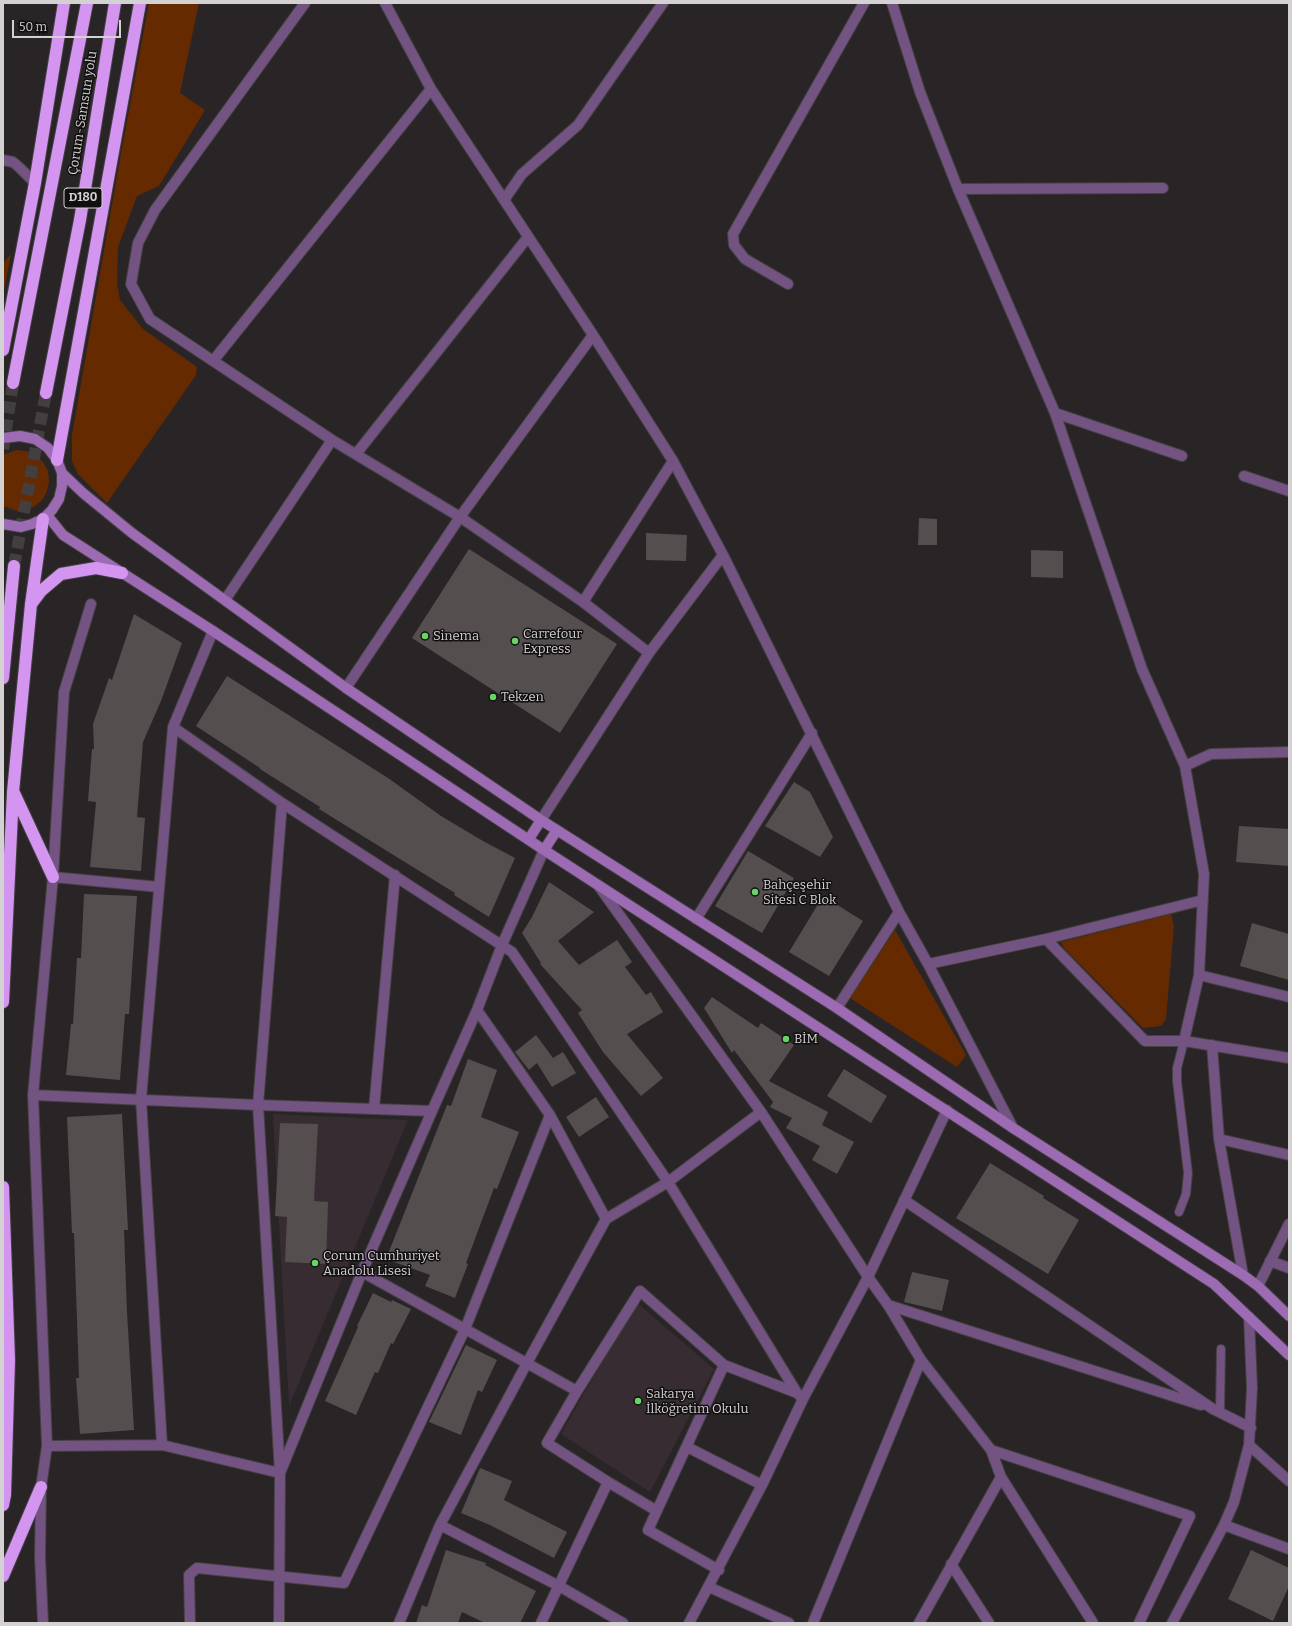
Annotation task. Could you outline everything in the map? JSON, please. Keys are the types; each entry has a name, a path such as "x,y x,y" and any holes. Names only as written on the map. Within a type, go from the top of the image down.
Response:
{"highway":[{"path":"3,350 35,183 64,3"},
{"name":"Çorum-Samsun yolu","path":"13,383 87,3"},
{"name":"Çorum-Samsun yolu","path":"46,393 80,220 115,3"},
{"path":"57,460 140,3"},
{"path":"3,1002 13,792 31,604 45,517"},
{"path":"3,678 14,566"},
{"path":"31,604 41,591 61,574 96,568 122,573"},
{"path":"13,792 53,877"},
{"path":"3,1187 9,1360 5,1495 3,1505"},
{"path":"3,1576 41,1486"}],"main road":[{"path":"3,438 20,436 35,439 48,448 57,460 62,473 62,486 59,499 52,510 45,517 32,524 21,527 3,524"},
{"path":"62,473 83,493 132,532 346,688 541,820 837,1008 1013,1128 1243,1275 1258,1286 1289,1316"},
{"path":"45,517 63,535 213,631 544,850 595,881 1214,1284 1289,1355"},
{"path":"529,839 541,820"},
{"path":"544,850 557,830"}],"street":[{"path":"305,3 155,210 138,244 130,284 150,318 332,440 460,517 582,602 649,652"},
{"path":"386,3 431,89 593,335 673,461 723,555 899,912 928,964 1013,1128"},
{"path":"504,200 522,174 578,125 663,3"},
{"path":"788,284 745,259 734,245 733,234 864,3"},
{"path":"892,3 920,92 958,189 1055,413 1142,669 1185,766 1204,874 1199,975 1184,1041"},
{"path":"213,361 431,89"},
{"path":"3,160 13,162 35,183"},
{"path":"958,189 1163,188"},
{"path":"356,454 528,238"},
{"path":"346,688 460,517 593,335"},
{"path":"1055,413 1182,456"},
{"path":"225,600 332,440"},
{"path":"582,602 673,461"},
{"path":"1244,476 1289,491"},
{"path":"541,820 649,652 723,555"},
{"path":"43,1623 40,1558 41,1486 47,1446 33,1095 53,877 64,692 91,604"},
{"path":"162,1445 141,1099 173,727 213,631"},
{"path":"173,727 282,803 512,952 668,1182 800,1396"},
{"path":"696,919 812,733"},
{"path":"1185,766 1211,754 1289,752"},
{"path":"279,1623 280,1473 258,1106 282,803"},
{"path":"280,1473 362,1272 477,1010 502,945 544,850"},
{"path":"374,1109 395,875"},
{"path":"53,877 159,887"},
{"path":"595,881 760,1112 888,1305 921,1360 991,1450 1001,1477 1093,1623"},
{"path":"928,964 1046,939 1203,900"},
{"path":"837,1008 899,912"},
{"path":"1046,939 1145,1041 1184,1041 1212,1044 1289,1058"},
{"path":"1199,975 1289,997"},
{"path":"477,1010 550,1115 606,1219"},
{"path":"1212,1044 1219,1139 1243,1275"},
{"path":"33,1095 141,1099 258,1106 432,1111"},
{"path":"690,1623 762,1485 800,1396 868,1277 947,1110"},
{"path":"399,1623 440,1525 526,1362 606,1219 668,1182 760,1112"},
{"path":"190,1623 189,1575 197,1568 344,1583 465,1329 550,1115"},
{"path":"1219,1139 1289,1155"},
{"path":"904,1200 1216,1411 1250,1428"},
{"path":"1258,1286 1289,1224"},
{"path":"1270,1261 1289,1268"},
{"path":"362,1272 577,1391"},
{"path":"657,1511 547,1443 577,1391 640,1291 724,1365 800,1396"},
{"path":"888,1305 1216,1411"},
{"path":"1172,1623 1224,1525 1234,1502 1249,1444 1252,1388 1249,1317"},
{"path":"813,1623 921,1360"},
{"path":"719,1570 648,1530 724,1365"},
{"path":"1249,1444 1289,1481"},
{"path":"47,1446 162,1445 280,1473"},
{"path":"687,1447 762,1485"},
{"path":"991,1450 1190,1516 1139,1623"},
{"path":"919,1623 1001,1477"},
{"path":"541,1623 608,1482"},
{"path":"440,1525 559,1586 623,1623"},
{"path":"1224,1525 1289,1549"},
{"path":"951,1564 989,1623"},
{"path":"709,1587 789,1623"}],"lane":[{"path":"1180,1212 1186,1194 1188,1173 1177,1081 1177,1068 1184,1041"},
{"path":"1216,1411 1220,1349"}],"shaded area":[{"path":"149,3 199,3 180,93 205,110 159,186 137,196 118,247 117,284 120,300 143,329 197,367 196,375 107,503 78,474 72,461 72,435"},
{"path":"11,254 3,294 3,263"},
{"path":"16,450 26,451 36,455 43,462 48,471 49,481 47,491 43,499 35,506 27,510 17,511 3,506 3,455"},
{"path":"1171,914 1174,926 1166,1019 1161,1026 1143,1028 1064,948 1061,942"},
{"path":"895,930 966,1055 957,1067 850,998"},
{"name":"Çorum Cumhuriyet Anadolu Lisesi","path":"273,1114 408,1120 289,1406"},
{"name":"Sakarya İlköğretim Okulu","path":"636,1302 714,1369 650,1492 561,1434"}],"building":[{"path":"919,518 937,519 937,545 918,545"},
{"path":"646,533 687,535 686,561 646,560"},
{"name":"Carrefour Express","path":"469,549 617,644 560,733 412,638"},
{"path":"1031,550 1063,551 1063,578 1031,577"},
{"path":"134,614 182,643 161,701 143,742 137,817 145,818 141,871 90,867 96,802 88,801 92,749 94,749 93,724 109,678 112,680"},
{"path":"227,676 388,778 441,816 515,858 489,917 454,895 455,893 319,809 320,807 196,726"},
{"path":"794,782 810,792 833,837 820,857 765,826"},
{"path":"1239,826 1289,829 1289,866 1236,862"},
{"name":"Bahçeşehir Sitesi C Blok","path":"748,851 794,878 762,933 715,906"},
{"path":"549,882 594,912 558,941 579,965 617,940 632,962 625,967 646,995 651,992 663,1012 627,1034 663,1078 641,1096 603,1052 578,1013 582,1010 540,964 541,963 522,933 532,917"},
{"path":"84,894 137,896 129,1014 125,1014 120,1080 66,1075 71,1024 73,1024 77,958 81,958"},
{"path":"823,896 863,921 829,976 789,952"},
{"path":"1252,923 1289,934 1289,980 1240,966"},
{"path":"712,997 758,1028 761,1023 794,1045 769,1081 828,1112 822,1125 854,1142 837,1174 812,1160 820,1146 786,1128 792,1118 770,1107 773,1102 734,1050 732,1053 704,1008"},
{"path":"536,1035 553,1058 563,1052 576,1073 552,1087 537,1063 529,1070 515,1052"},
{"path":"468,1059 497,1070 481,1117 519,1132 497,1189 494,1188 466,1263 468,1264 455,1298 425,1286 430,1275 386,1259 447,1105 451,1106"},
{"path":"844,1069 887,1096 871,1123 827,1096"},
{"path":"596,1097 609,1117 579,1137 566,1117"},
{"path":"122,1114 128,1230 124,1230 127,1312 134,1430 80,1434 76,1378 79,1378 74,1233 72,1233 67,1117"},
{"path":"280,1123 318,1124 314,1201 328,1202 326,1264 285,1262 287,1217 275,1216"},
{"path":"990,1163 1044,1196 1043,1198 1079,1220 1048,1274 956,1218"},
{"path":"912,1272 949,1280 942,1311 904,1302"},
{"path":"373,1293 391,1302 392,1300 411,1309 393,1344 391,1343 378,1373 375,1372 356,1415 325,1401 358,1327 357,1326"},
{"path":"466,1345 497,1360 482,1392 478,1390 461,1435 429,1422"},
{"path":"480,1468 512,1481 504,1500 567,1532 554,1558 490,1525 461,1513"},
{"path":"446,1550 486,1563 485,1565 536,1591 520,1623 485,1623 462,1612 458,1623 416,1623 422,1605 427,1607"},
{"path":"1251,1550 1289,1568 1289,1586 1273,1621 1228,1599"}],"tunnel":[{"path":"3,449 13,383"},
{"path":"14,566 46,393"}],"place":[{"name":"Sinema","path":"425,636"},
{"name":"Carrefour Express","path":"515,641"},
{"name":"Tekzen","path":"493,697"},
{"name":"Bahçeşehir Sitesi C Blok","path":"755,892"},
{"name":"BİM","path":"786,1039"},
{"name":"Çorum Cumhuriyet Anadolu Lisesi","path":"315,1263"},
{"name":"Sakarya İlköğretim Okulu","path":"638,1401"}]}
